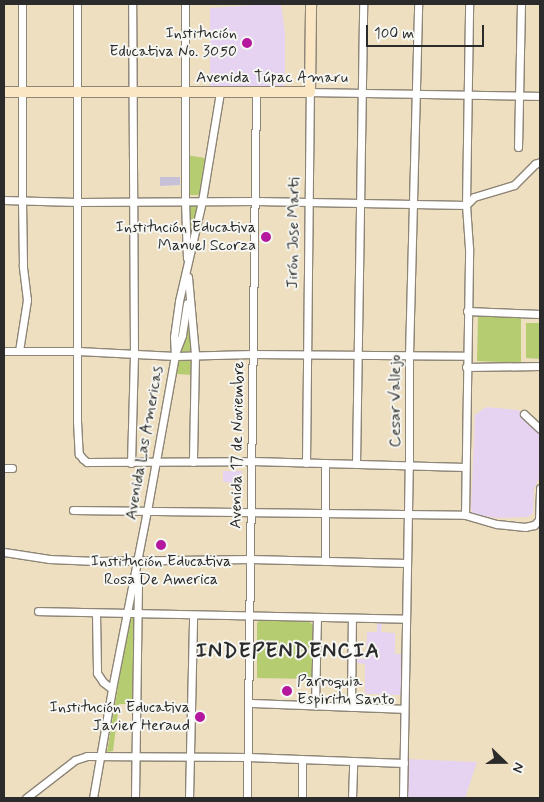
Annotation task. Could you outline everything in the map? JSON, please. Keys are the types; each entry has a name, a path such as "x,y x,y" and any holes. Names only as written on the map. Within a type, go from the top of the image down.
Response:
{"street":[{"path":"19,351 27,300 23,265 22,4"},
{"path":"77,4 79,454 87,462 252,461 465,467"},
{"path":"131,463 134,354 132,4"},
{"path":"185,4 185,201 188,270 195,354 193,462"},
{"name":"Jirón Jose Marti","path":"306,463 311,4"},
{"path":"356,464 363,4"},
{"name":"Cesar Vallejo","path":"403,798 409,355 418,4"},
{"path":"465,515 469,248 466,206 469,4"},
{"path":"518,148 521,4"},
{"name":"Avenida Túpac Amaru","path":"4,92 415,92 540,96"},
{"name":"Avenida Las Americas","path":"94,798 112,688 138,560 175,356 174,337 179,301 188,270 202,201 220,92"},
{"name":"Avenida 17 de Noviembre","path":"247,798 256,92"},
{"path":"466,206 474,197 514,185 535,164 540,162"},
{"path":"4,200 77,202 256,201 466,206"},
{"path":"467,311 540,314"},
{"path":"4,351 78,351 175,356 195,354 466,356"},
{"path":"466,367 540,366"},
{"path":"524,414 540,429"},
{"path":"325,463 325,561"},
{"path":"4,468 12,468"},
{"path":"73,510 251,514 465,515 497,524 525,527 534,525 538,520 540,488"},
{"path":"4,552 50,559 251,559 406,563"},
{"path":"135,798 138,560"},
{"path":"38,611 137,612 193,615 250,614 406,619"},
{"path":"96,613 97,674 103,682 112,688"},
{"path":"189,798 193,615"},
{"path":"315,705 317,617"},
{"path":"351,707 352,618"},
{"path":"249,703 404,709"},
{"path":"26,798 75,760 83,757 248,757 404,763"},
{"path":"302,759 302,798"},
{"path":"352,798 353,761"}],"shaded area":[{"name":"Institución Educativa No. 3050","path":"281,4 285,33 285,87 210,87 210,8"},
{"path":"160,177 180,177 180,185 160,186"},
{"path":"486,407 518,410 540,433 540,476 534,489 533,513 528,517 497,518 473,514 471,509 475,415"},
{"path":"223,471 242,471 242,483 223,482"},
{"path":"377,622 382,622 381,632 395,633 395,654 402,654 401,695 389,695 389,703 384,703 384,694 365,694 365,664 357,663 357,659 366,659 367,632 377,632"},
{"path":"408,759 477,762 465,798 407,798"}],"green space":[{"path":"186,155 205,158 199,195 187,195"},
{"path":"186,203 198,204 190,233"},
{"path":"480,314 521,316 521,363 477,361 478,316"},
{"path":"526,323 540,323 540,359 526,358"},
{"path":"188,326 192,351 179,352"},
{"path":"179,356 191,357 192,375 177,374"},
{"path":"130,615 136,615 134,704 119,704 113,751 107,752"},
{"path":"261,619 308,620 315,627 314,679 257,678 257,623"}],"place":[{"name":"Institución Educativa No. 3050","path":"247,43"},
{"name":"Institución Educativa Manuel Scorza","path":"266,237"},
{"name":"Institución Educativa Rosa De America","path":"161,545"},
{"name":"Parroquia Espiritu Santo","path":"287,691"},
{"name":"Institución Educativa Javier Heraud","path":"200,717"}],"district":[{"name":"INDEPENDENCIA","path":"288,651"}]}
